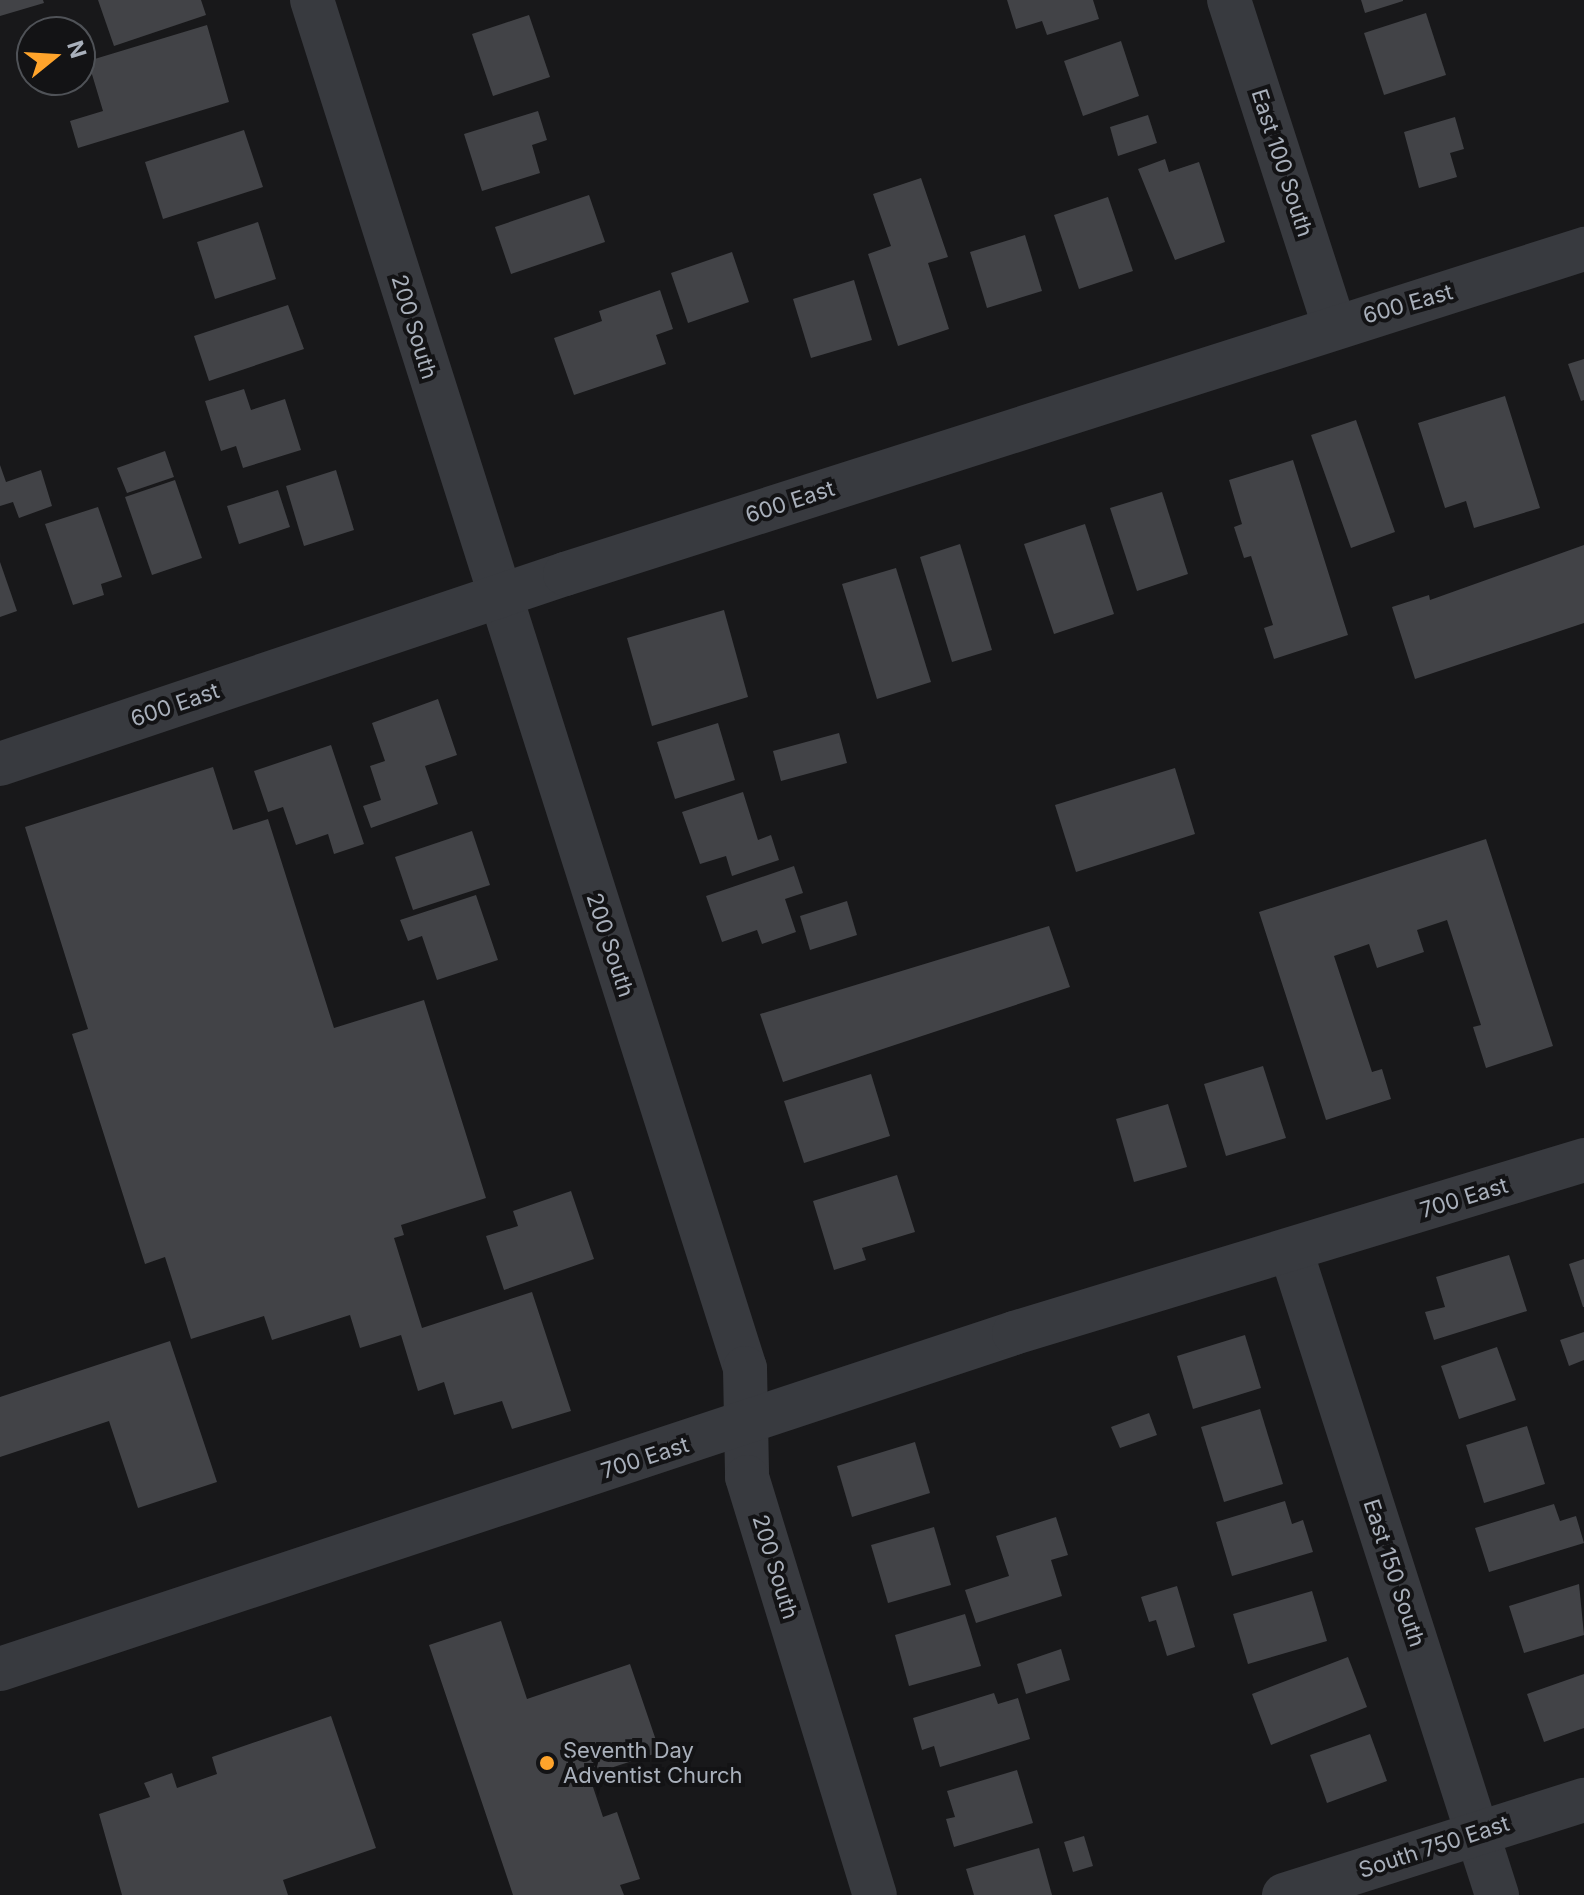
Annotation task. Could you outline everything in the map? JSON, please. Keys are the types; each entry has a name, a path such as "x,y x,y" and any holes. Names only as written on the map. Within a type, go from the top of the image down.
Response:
{"street":[{"name":"200 South","path":"312,0 745,1368 743,1424 747,1477 875,1895"},
{"name":"East 100 South","path":"1229,0 1334,326"},
{"name":"600 East","path":"0,764 500,596 1334,326 1584,249"},
{"name":"700 East","path":"0,1669 1014,1333 1343,1236 1580,1173"},
{"name":"East 150 South","path":"1291,1251 1497,1895"},
{"name":"South 750 East","path":"1284,1895 1584,1800"}],"building":[{"path":"0,0 43,0 44,3 0,16"},
{"path":"98,0 201,0 206,15 114,46"},
{"path":"1007,0 1093,0 1099,19 1047,35 1042,21 1016,29"},
{"path":"1361,0 1403,0 1403,1 1365,13"},
{"path":"1426,13 1446,75 1384,95 1364,33"},
{"path":"529,15 550,77 493,96 472,34"},
{"path":"207,25 229,102 78,148 70,121 103,111 96,88 96,59"},
{"path":"1121,41 1139,96 1083,116 1064,61"},
{"path":"538,111 547,140 532,145 540,173 482,191 464,134"},
{"path":"1148,115 1157,143 1118,156 1110,127"},
{"path":"1455,117 1464,149 1450,153 1457,177 1419,188 1404,132"},
{"path":"244,130 263,187 163,219 145,162"},
{"path":"1165,159 1169,172 1199,162 1225,242 1175,260 1138,169"},
{"path":"921,178 948,257 928,263 949,329 898,346 868,254 891,246 873,194"},
{"path":"589,195 605,242 511,274 495,227"},
{"path":"1108,197 1133,271 1079,289 1054,215"},
{"path":"258,222 276,279 215,299 197,242"},
{"path":"1025,235 1042,291 987,308 970,252"},
{"path":"732,252 749,302 688,323 671,273"},
{"path":"854,280 872,340 811,358 793,299"},
{"path":"660,290 673,329 656,335 666,364 574,395 554,338 602,321 599,311"},
{"path":"288,305 304,349 209,381 194,336"},
{"path":"1584,359 1584,400 1581,401 1568,364"},
{"path":"244,389 251,410 285,399 301,450 243,468 236,446 221,451 205,401"},
{"path":"1505,396 1540,508 1474,528 1466,501 1445,508 1418,423"},
{"path":"1356,420 1395,532 1351,548 1311,435"},
{"path":"165,451 174,477 127,493 117,468"},
{"path":"1293,460 1348,635 1274,659 1264,628 1273,625 1251,556 1244,558 1234,527 1242,524 1229,480"},
{"path":"0,465 6,482 41,470 52,506 19,518 13,502 0,506"},
{"path":"336,470 354,530 304,546 286,486"},
{"path":"175,480 202,558 152,575 125,497"},
{"path":"278,490 290,527 239,544 227,506"},
{"path":"1162,492 1188,574 1137,591 1110,508"},
{"path":"98,507 122,577 101,584 104,595 73,605 45,524"},
{"path":"1085,524 1114,614 1054,634 1024,544"},
{"path":"960,544 992,650 952,662 920,557"},
{"path":"1584,545 1584,623 1415,679 1392,607 1429,595 1430,600"},
{"path":"0,562 17,611 0,617"},
{"path":"896,568 931,682 877,699 842,584"},
{"path":"724,610 748,697 652,726 627,638"},
{"path":"438,699 457,755 425,766 438,804 371,828 363,806 381,800 370,766 385,761 372,723"},
{"path":"718,723 735,780 675,799 657,742"},
{"path":"839,733 847,763 781,781 773,751"},
{"path":"331,745 364,844 334,854 328,834 296,845 283,807 268,812 254,771"},
{"path":"213,767 233,830 268,819 334,1028 424,1000 486,1198 401,1225 404,1235 394,1238 422,1328 532,1292 571,1411 512,1429 502,1401 454,1415 444,1382 418,1391 401,1335 360,1348 350,1315 272,1340 264,1316 191,1339 165,1257 145,1264 72,1034 88,1029 25,827"},
{"path":"1175,768 1195,834 1076,872 1055,805"},
{"path":"743,792 758,840 771,835 779,860 732,876 726,856 700,864 682,812"},
{"path":"472,831 490,885 413,910 395,857"},
{"path":"1486,839 1553,1046 1486,1068 1473,1027 1481,1025 1447,920 1417,930 1424,952 1377,968 1369,944 1334,956 1372,1072 1382,1069 1391,1099 1326,1120 1259,912"},
{"path":"794,866 803,893 785,899 796,932 762,944 757,930 722,942 706,896"},
{"path":"476,895 498,960 437,980 422,936 408,941 400,920"},
{"path":"847,901 857,935 810,950 800,916"},
{"path":"1049,926 1070,987 783,1082 760,1014"},
{"path":"1263,1066 1286,1138 1226,1156 1204,1084"},
{"path":"871,1074 890,1136 804,1163 784,1101"},
{"path":"1168,1104 1187,1167 1134,1182 1116,1119"},
{"path":"897,1175 915,1232 862,1248 866,1260 834,1270 813,1201"},
{"path":"571,1191 594,1259 504,1290 486,1236 518,1226 513,1211"},
{"path":"1509,1255 1527,1311 1434,1340 1425,1312 1445,1307 1436,1277"},
{"path":"1584,1259 1584,1307 1583,1307 1569,1264"},
{"path":"1584,1332 1584,1360 1569,1366 1560,1340"},
{"path":"1245,1335 1261,1388 1193,1409 1177,1356"},
{"path":"170,1341 217,1482 138,1508 109,1421 0,1457 0,1397"},
{"path":"1497,1347 1516,1400 1459,1419 1441,1366"},
{"path":"1260,1409 1283,1484 1224,1502 1201,1427"},
{"path":"1149,1413 1157,1435 1120,1448 1111,1427"},
{"path":"1527,1426 1545,1484 1484,1503 1466,1445"},
{"path":"915,1442 930,1493 852,1517 837,1466"},
{"path":"1285,1501 1292,1524 1303,1520 1313,1552 1232,1576 1216,1522"},
{"path":"1554,1504 1560,1521 1576,1516 1584,1543 1489,1572 1475,1528"},
{"path":"1056,1517 1068,1555 1051,1560 1062,1596 976,1623 965,1590 1009,1576 996,1536"},
{"path":"934,1527 951,1585 888,1603 871,1545"},
{"path":"1579,1584 1584,1635 1524,1653 1509,1606"},
{"path":"1177,1586 1195,1647 1167,1656 1156,1620 1149,1622 1141,1597"},
{"path":"1312,1591 1327,1641 1248,1664 1233,1614"},
{"path":"965,1614 981,1666 909,1686 895,1635"},
{"name":"Seventh Day Adventist Church","path":"501,1621 527,1699 630,1664 660,1752 589,1775 603,1817 617,1812 640,1879 620,1885 624,1895 513,1895 429,1645"},
{"path":"1061,1649 1070,1680 1026,1694 1017,1664"},
{"path":"1348,1657 1367,1707 1271,1745 1252,1694"},
{"path":"1584,1674 1584,1728 1544,1742 1527,1694"},
{"path":"994,1693 998,1704 1018,1698 1030,1739 940,1767 934,1746 922,1750 913,1718"},
{"path":"331,1716 376,1848 283,1880 288,1895 122,1895 99,1814 150,1797 144,1783 172,1773 177,1788 217,1774 212,1757"},
{"path":"1370,1734 1387,1781 1327,1803 1310,1755"},
{"path":"1017,1770 1033,1823 954,1847 946,1819 955,1817 947,1791"},
{"path":"1084,1836 1093,1866 1073,1872 1064,1842"},
{"path":"1039,1848 1052,1895 974,1895 966,1869"}],"place":[{"name":"Seventh Day Adventist Church","path":"547,1763"}]}
